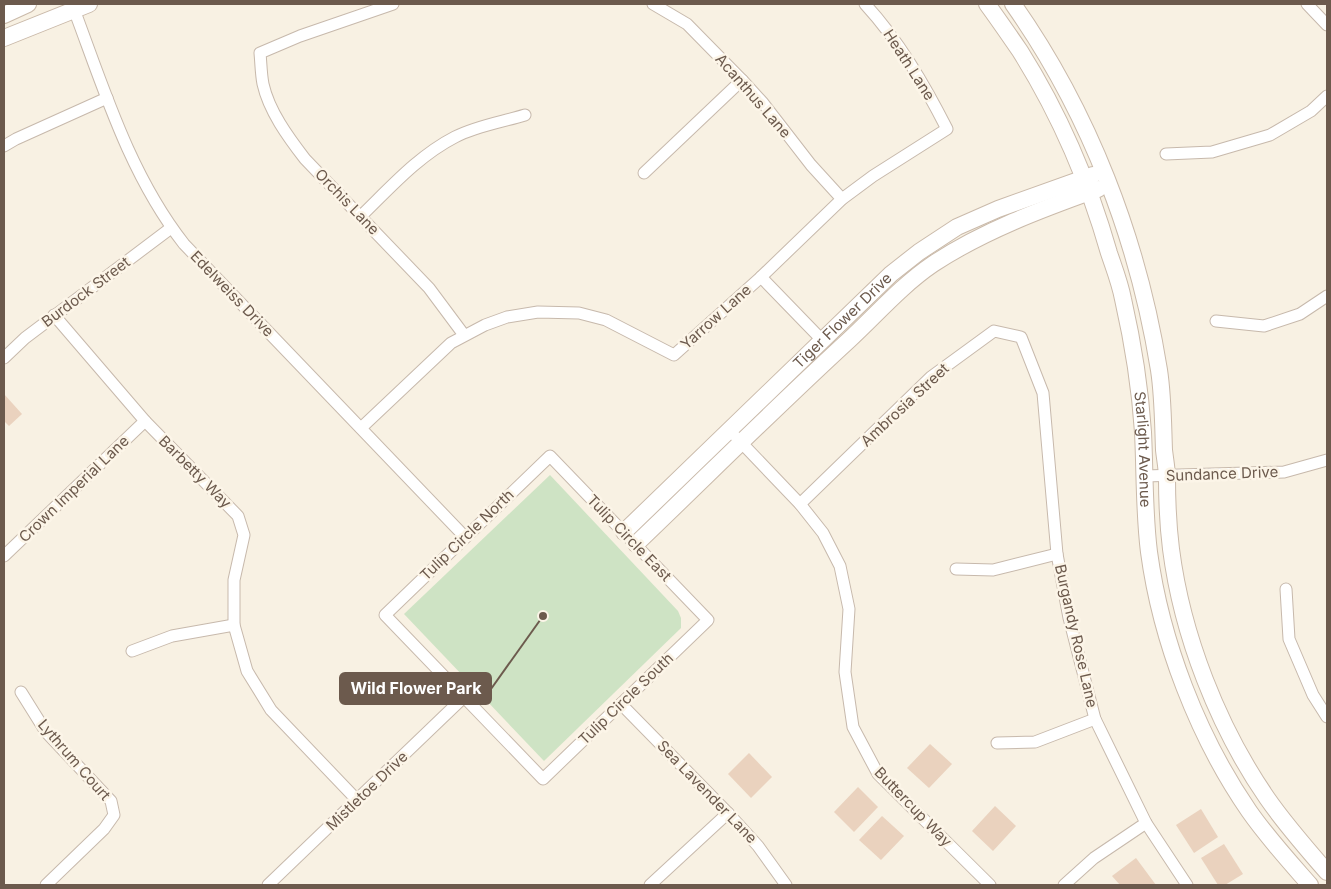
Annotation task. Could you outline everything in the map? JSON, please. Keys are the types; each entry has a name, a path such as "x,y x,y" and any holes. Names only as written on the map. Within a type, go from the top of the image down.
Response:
{"street":[{"path":"4,14 28,4"},
{"name":"Orchis Lane","path":"393,4 300,36 260,53 263,85 288,137 305,158 429,288 464,336"},
{"name":"Acanthus Lane","path":"653,4 687,24 742,80 763,103 811,165 842,199"},
{"name":"Heath Lane","path":"866,4 892,35 907,58 927,90 947,129"},
{"name":"Starlight Avenue","path":"986,4 1025,60 1062,128 1098,216 1123,297 1137,374 1149,553 1170,645 1191,702 1220,763 1249,810 1280,851 1310,885"},
{"name":"Starlight Avenue","path":"1013,4 1038,40 1082,118 1119,208 1144,292 1159,371 1167,476 1166,498 1171,550 1191,639 1211,694 1239,752 1267,798 1327,872"},
{"path":"1307,4 1327,25"},
{"path":"4,38 78,5"},
{"name":"Edelweiss Drive","path":"78,5 106,98 134,162 159,211 171,228 184,244 465,537"},
{"path":"644,173 742,80"},
{"path":"1166,154 1212,152 1270,135 1311,111 1327,96"},
{"path":"4,146 106,98"},
{"path":"361,216 410,168 440,145 456,136 525,115"},
{"name":"Yarrow Lane","path":"361,428 451,343 485,325 507,317 538,312 579,313 606,320 674,355 761,277 842,199 873,176 947,129"},
{"name":"Tiger Flower Drive","path":"624,532 891,274 919,252 957,227 998,208 1086,186 1106,179"},
{"name":"Tiger Flower Drive","path":"636,544 909,283 932,264 999,228 1058,204 1086,186"},
{"name":"Burdock Street","path":"4,358 54,315 171,228"},
{"path":"761,277 822,340"},
{"path":"1216,321 1264,326 1300,314 1327,296"},
{"name":"Barbetty Way","path":"54,315 145,421 238,516 244,535 234,580 234,625 247,671 271,710 357,800"},
{"name":"Ambrosia Street","path":"800,504 931,377 994,331 1021,337"},
{"name":"Burgandy Rose Lane","path":"1021,337 1044,393 1057,554 1069,618 1095,719 1146,823 1187,885"},
{"name":"Crown Imperial Lane","path":"4,556 145,421"},
{"name":"Buttercup Way","path":"729,430 800,504 823,533 840,566 849,609 845,672 853,727 878,774 990,885"},
{"name":"Tulip Circle North","path":"465,696 385,615 550,456"},
{"name":"Tulip Circle East","path":"550,456 708,620"},
{"name":"Sundance Drive","path":"1145,476 1284,472 1327,460"},
{"path":"956,568 993,570 1057,554"},
{"path":"1286,588 1289,638 1313,695 1327,717"},
{"name":"Tulip Circle South","path":"465,696 543,779 708,620"},
{"path":"132,651 172,636 234,625"},
{"name":"Lythrum Court","path":"22,692 46,732 111,801 114,815 104,829 46,885"},
{"name":"Mistletoe Drive","path":"268,885 465,696"},
{"name":"Sea Lavender Lane","path":"621,704 728,813 758,846 786,885"},
{"path":"997,743 1035,742 1095,719"},
{"path":"650,885 728,813"},
{"path":"1064,885 1094,858 1146,823"}],"green space":[{"path":"550,475 678,611 681,618 681,628 544,761 404,614"}],"building":[{"path":"4,394 22,414 9,426 4,421"},
{"path":"930,744 952,764 929,788 907,768"},
{"path":"749,753 772,777 751,798 728,774"},
{"path":"858,787 878,807 854,832 834,812"},
{"path":"995,806 1016,826 993,851 972,831"},
{"path":"1201,809 1218,837 1194,853 1176,825"},
{"path":"882,816 904,836 881,860 859,840"},
{"path":"1224,844 1243,874 1225,885 1218,885 1201,858"},
{"path":"1136,858 1156,885 1120,885 1112,876"}],"place":[{"name":"Wild Flower Park","path":"543,616"}]}
